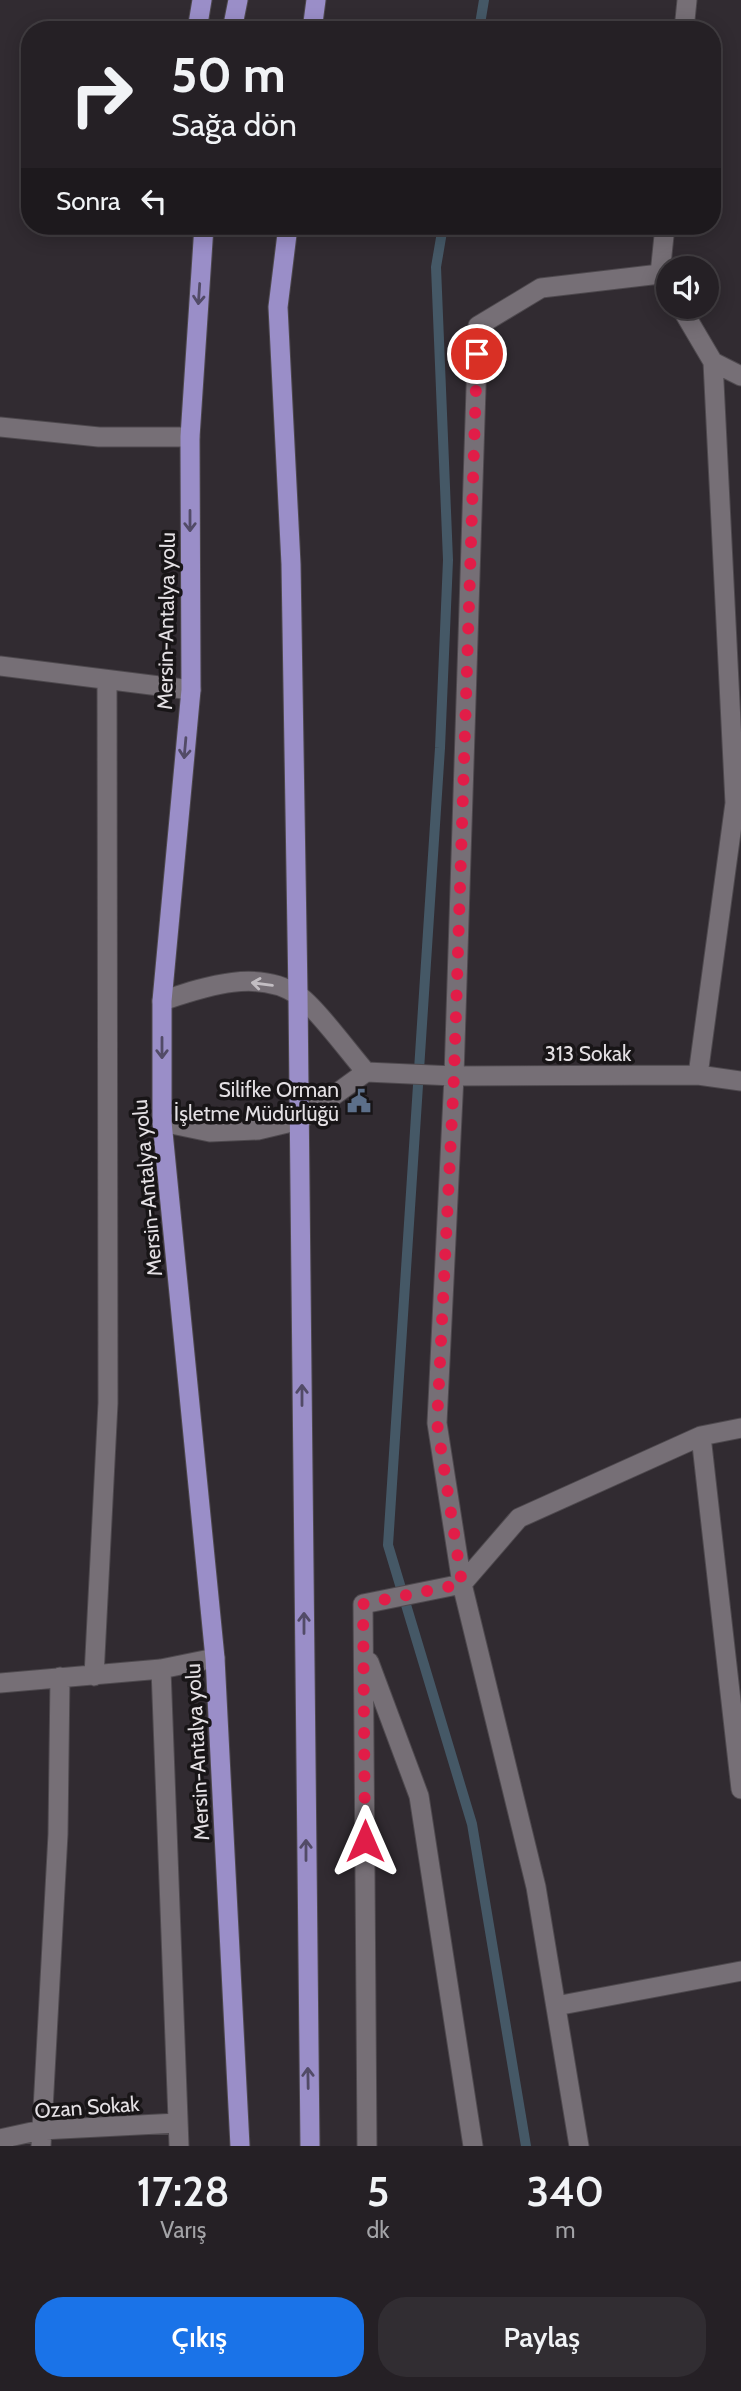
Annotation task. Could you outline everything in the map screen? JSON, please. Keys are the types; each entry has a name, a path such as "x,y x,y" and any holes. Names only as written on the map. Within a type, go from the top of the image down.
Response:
{"highway":[{"path":"198,21 202,0"},
{"path":"234,21 238,0"},
{"path":"313,21 316,0"},
{"name":"Mersin-Antalya yolu","path":"203,235 190,437 191,690 162,1001 162,1122 215,1658 240,2146"},
{"path":"287,235 278,307 291,564 299,995 310,2146"}],"street":[{"path":"685,21 687,0"},
{"path":"664,256 665,235"},
{"path":"579,2146 536,1886 462,1584 437,1423 444,1076 478,326 541,288 656,281"},
{"path":"688,319 713,362 738,803 698,1075"},
{"path":"713,362 741,376"},
{"path":"0,428 99,437 190,437"},
{"path":"0,666 191,690"},
{"path":"94,1676 108,1402 107,680"},
{"path":"162,1001 216,983 265,982 299,995 366,1072 300,1120 258,1130 210,1132 162,1122"},
{"name":"313 Sokak","path":"366,1072 444,1076 698,1075 741,1081"},
{"path":"367,2146 363,1604 462,1584 519,1518 701,1436 741,1427"},
{"path":"701,1436 741,1789"},
{"path":"363,1648 419,1796 472,2146"},
{"path":"0,1684 161,1669 215,1658"},
{"path":"161,1669 179,2146"},
{"path":"41,2138 58,1834 60,1677"},
{"path":"556,2006 741,1972"},
{"name":"Ozan Sokak","path":"0,2139 41,2138 178,2123"}],"waterway":[{"path":"480,21 484,0"},
{"path":"441,235 436,267 448,560 440,748 388,1545 472,1824 526,2146"}],"place":[{"name":"Silifke Orman İşletme Müdürlüğü","path":"359,1101"}],"route":[{"path":"365,1841 363,1604 462,1584 437,1423 454,1076 477,354"}]}
